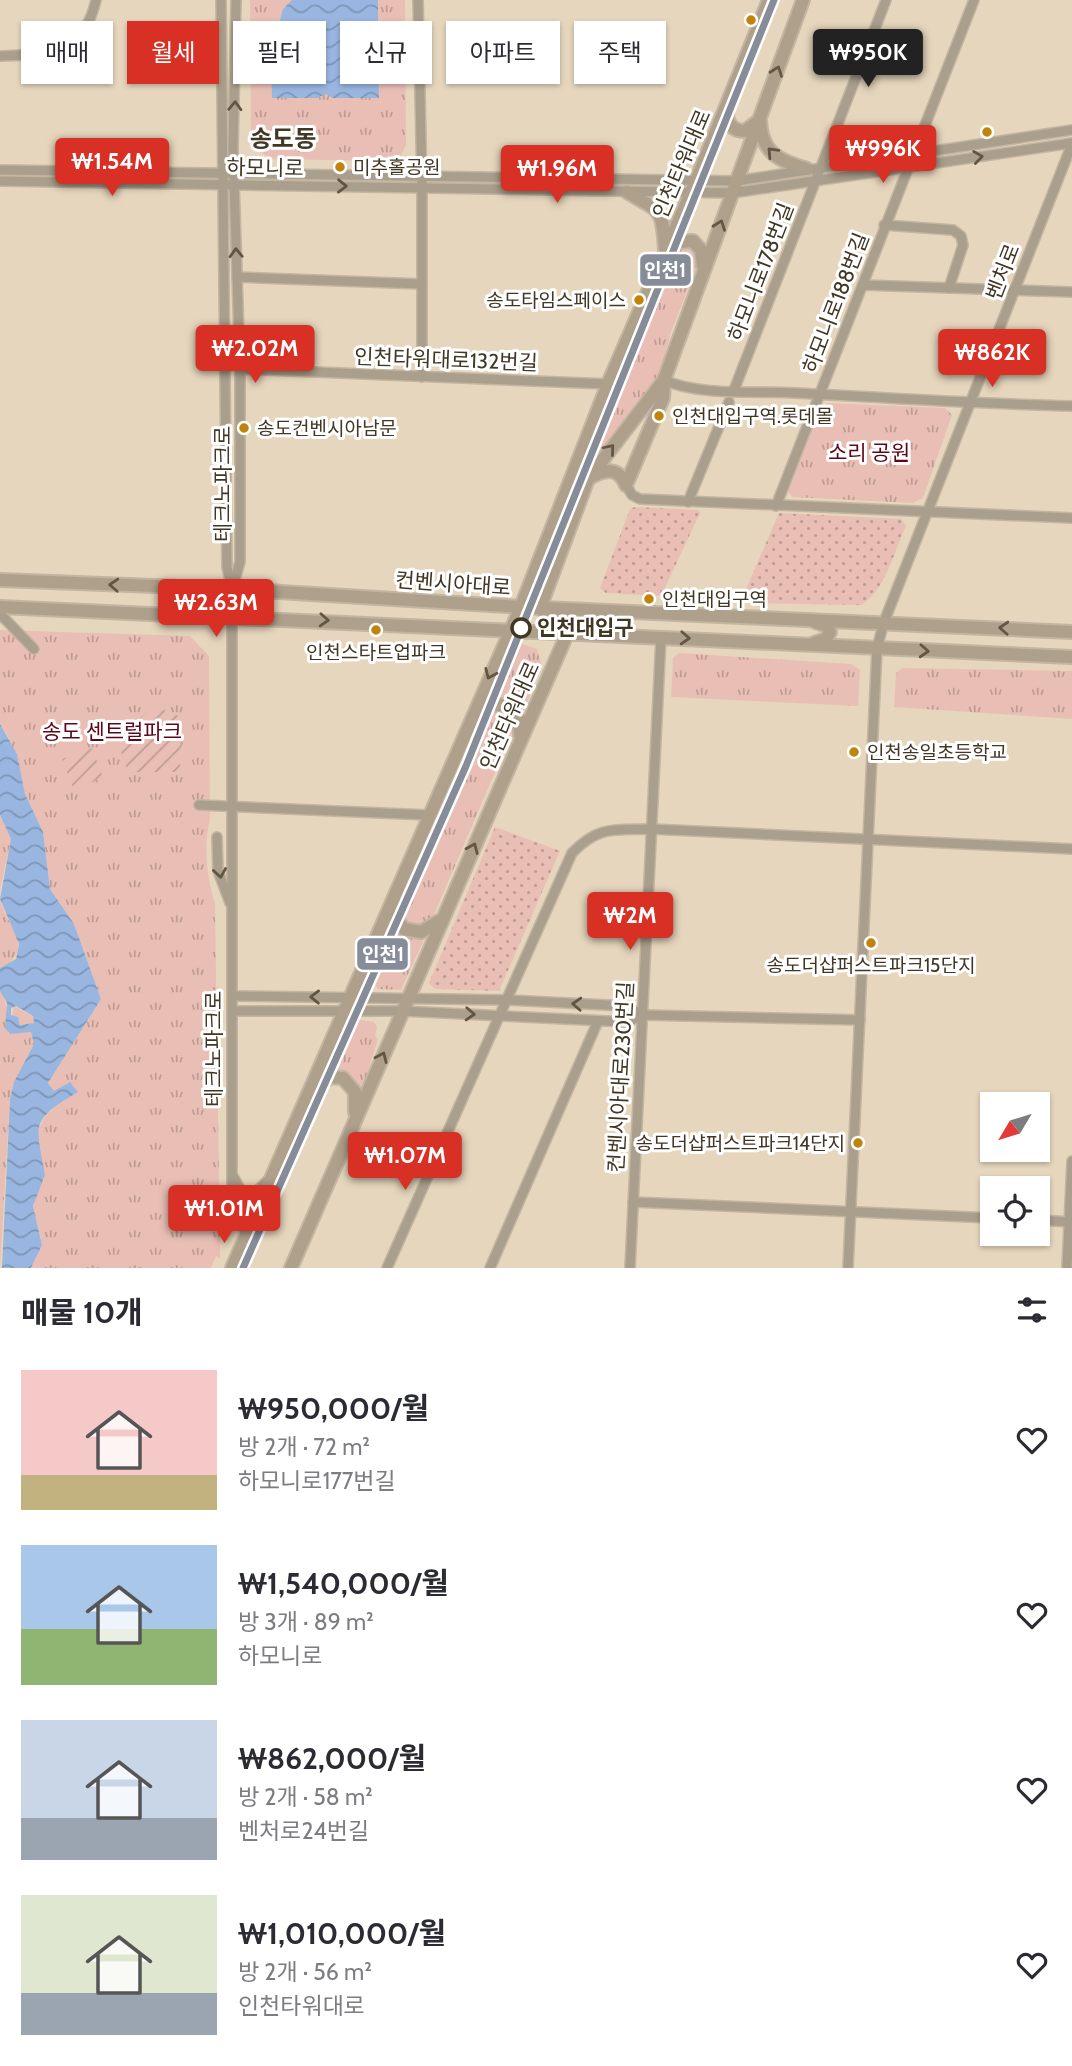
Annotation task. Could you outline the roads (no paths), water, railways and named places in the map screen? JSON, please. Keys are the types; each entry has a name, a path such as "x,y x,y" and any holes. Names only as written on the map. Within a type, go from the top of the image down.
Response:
{"main road":[{"name":"인천타워대로","path":"232,1268 428,814 521,607 608,384 694,187 769,0"},
{"path":"588,479 606,470 626,476 663,398 664,380 803,0"},
{"path":"727,105 727,120 736,130 745,131 759,118"},
{"path":"759,118 761,135 773,156 807,169"},
{"path":"627,192 646,200 659,212 664,222 664,254"},
{"path":"664,254 677,242 693,241 703,255 700,280"},
{"path":"568,632 540,608 588,479 664,380"},
{"name":"컨벤시아대로","path":"0,580 232,589 540,608 1072,632"},
{"name":"컨벤시아대로","path":"0,607 231,615 1072,657"},
{"path":"807,620 827,626 830,632 821,642 807,645"},
{"name":"인천타워대로","path":"291,1268 568,632"},
{"path":"469,721 491,705 500,703 510,707 520,722 518,746"},
{"path":"395,892 394,916 404,929 424,931 443,917"},
{"path":"307,1095 324,1079 334,1076 343,1078 355,1092 354,1119"}],"street":[{"path":"0,57 49,53 66,46 84,30 96,0"},
{"name":"테크노파크로","path":"221,0 240,369 240,562 232,589"},
{"name":"테크노파크로","path":"229,174 236,0"},
{"path":"418,0 422,377"},
{"name":"하모니로178번길","path":"734,390 886,0"},
{"name":"하모니로188번길","path":"776,506 974,0"},
{"name":"하모니로","path":"734,187 807,169 1072,130"},
{"name":"하모니로","path":"0,170 420,175 734,187 816,181 1072,144"},
{"name":"벤처로","path":"848,1268 877,649 884,622 1072,144"},
{"name":"하모니로","path":"0,181 627,192 694,187"},
{"name":"테크노파크로","path":"230,185 225,371 228,567 232,589 232,1173 233,1204 246,1235"},
{"path":"884,225 953,230 961,236 963,244 949,288"},
{"path":"237,277 422,284"},
{"path":"863,285 1072,292"},
{"name":"인천타워대로132번길","path":"240,369 608,384"},
{"path":"664,380 678,387 969,404 1072,406"},
{"path":"688,502 729,402"},
{"path":"626,476 632,495 640,499 1072,519"},
{"path":"0,614 34,649"},
{"name":"컨벤시아대로230번길","path":"629,1268 661,637"},
{"path":"199,805 428,814"},
{"path":"387,1268 502,1016 572,853 586,838 601,830 651,829 1072,849"},
{"path":"217,837 219,877 232,907"},
{"path":"232,996 508,1000 626,1006 642,1015"},
{"path":"232,1011 402,1011 628,1022 642,1015 860,1020"},
{"path":"489,1268 598,1020"},
{"path":"1067,1268 1072,1161"},
{"path":"232,1173 240,1189 247,1194 261,1189 273,1174"},
{"path":"633,1202 980,1216"},
{"path":"1050,1221 1071,1222"}],"water":[{"path":"292,0 378,0 378,21 340,21 340,84 379,84 379,98 333,98 326,94 317,98 272,98 272,84 326,84 326,21 280,21 283,9"},
{"path":"0,724 17,754 25,794 43,832 50,889 74,924 101,999 48,1083 54,1091 70,1082 78,1092 51,1110 40,1125 39,1145 45,1175 33,1206 42,1245 31,1268 2,1268 10,1099 14,1082 34,1044 31,1032 10,1034 5,1028 7,1003 0,991 0,968 16,959 19,944 0,899 11,839 0,815","holes":["16,1006 33,1016 34,1023 20,1025 18,1017 11,1015 11,1008"]}],"place":[{"name":"미추홀공원","path":"340,167"},
{"name":"송도타임스페이스","path":"639,300"},
{"name":"인천대입구역.롯데몰","path":"659,416"},
{"name":"송도컨벤시아남문","path":"244,428"},
{"name":"인천대입구역","path":"649,599"},
{"name":"인천대입구","path":"521,628"},
{"name":"인천스타트업파크","path":"376,630"},
{"name":"인천송일초등학교","path":"854,752"},
{"name":"송도더샵퍼스트파크15단지","path":"871,943"},
{"name":"송도더샵퍼스트파크14단지","path":"858,1143"}],"district":[{"name":"송도동","path":"283,139"}],"park label":[{"name":"소리 공원","path":"869,453"},
{"name":"송도 센트럴파크","path":"112,732"}]}
